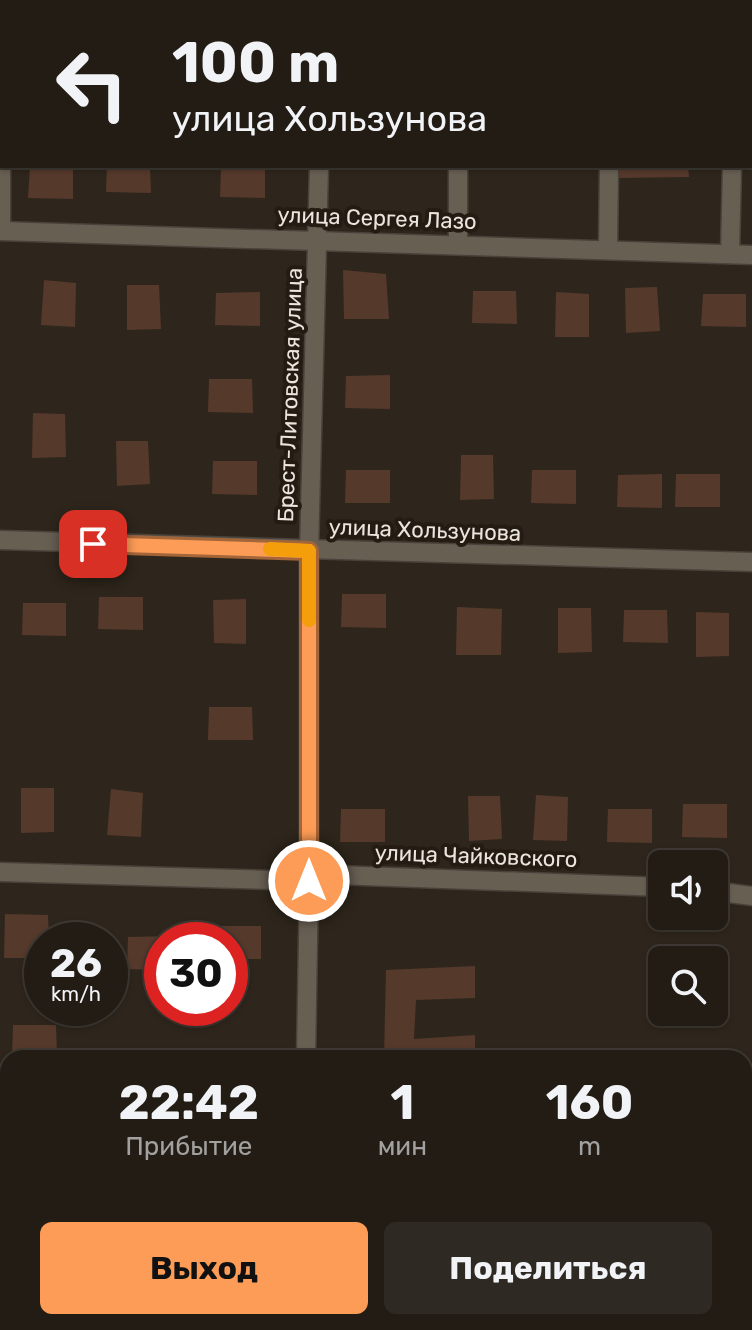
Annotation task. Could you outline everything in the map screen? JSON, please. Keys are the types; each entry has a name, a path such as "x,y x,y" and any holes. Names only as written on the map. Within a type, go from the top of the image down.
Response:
{"street":[{"path":"1,168 1,231"},
{"name":"Брест-Литовская улица","path":"306,1050 309,551 319,168"},
{"path":"458,168 458,245"},
{"path":"608,250 609,168"},
{"path":"730,254 732,168"},
{"name":"улица Сергея Лазо","path":"1,231 752,255"},
{"name":"улица Хользунова","path":"0,540 752,562"},
{"name":"улица Чайковского","path":"0,872 309,881 337,875 648,886"},
{"path":"728,893 752,896"}],"building":[{"path":"30,168 73,168 73,199 28,198"},
{"path":"107,168 150,168 151,193 106,192"},
{"path":"221,168 265,168 265,198 220,197"},
{"path":"619,168 688,168 689,177 619,178"},
{"path":"343,270 386,274 389,319 344,319"},
{"path":"44,280 76,283 75,327 41,325"},
{"path":"127,285 159,285 161,329 127,330"},
{"path":"657,287 660,331 626,333 625,288"},
{"path":"473,291 516,291 517,324 472,323"},
{"path":"260,292 260,326 215,325 216,293"},
{"path":"556,292 589,294 589,337 555,337"},
{"path":"703,294 746,294 746,327 701,326"},
{"path":"390,375 390,409 345,408 346,376"},
{"path":"209,379 252,379 253,413 208,412"},
{"path":"33,413 65,414 66,457 32,458"},
{"path":"116,441 148,441 150,484 117,486"},
{"path":"461,455 493,455 494,499 460,500"},
{"path":"213,461 257,461 257,495 212,494"},
{"path":"346,470 390,470 390,503 345,503"},
{"path":"532,470 576,470 576,504 531,503"},
{"path":"662,474 662,508 617,507 618,475"},
{"path":"676,474 720,474 720,507 675,507"},
{"path":"342,594 386,594 386,628 341,627"},
{"path":"99,597 143,597 143,630 98,629"},
{"path":"246,599 246,644 214,643 213,600"},
{"path":"23,603 66,603 66,636 22,635"},
{"path":"457,607 502,609 501,655 456,655"},
{"path":"558,608 591,608 592,652 558,653"},
{"path":"624,610 667,610 668,643 623,642"},
{"path":"696,612 729,613 729,656 696,657"},
{"path":"209,707 252,707 253,740 208,740"},
{"path":"21,788 54,788 54,832 21,833"},
{"path":"111,789 143,793 141,837 107,835"},
{"path":"536,795 568,797 567,841 533,840"},
{"path":"468,796 500,796 502,839 469,841"},
{"path":"683,804 727,804 727,838 682,837"},
{"path":"341,809 385,809 385,842 340,842"},
{"path":"608,809 652,809 652,843 607,842"},
{"path":"5,914 48,915 48,922 24,922 24,958 4,958"},
{"path":"248,926 261,926 261,959 248,959"},
{"path":"128,937 144,937 144,969 128,969"},
{"path":"475,966 475,998 416,1000 414,1039 475,1035 475,1050 384,1050 386,970"},
{"path":"13,1025 56,1026 57,1050 12,1050"}],"slow traffic":[{"path":"270,549 309,551 309,620"}],"route":[{"path":"93,544 309,551 309,881"}]}
